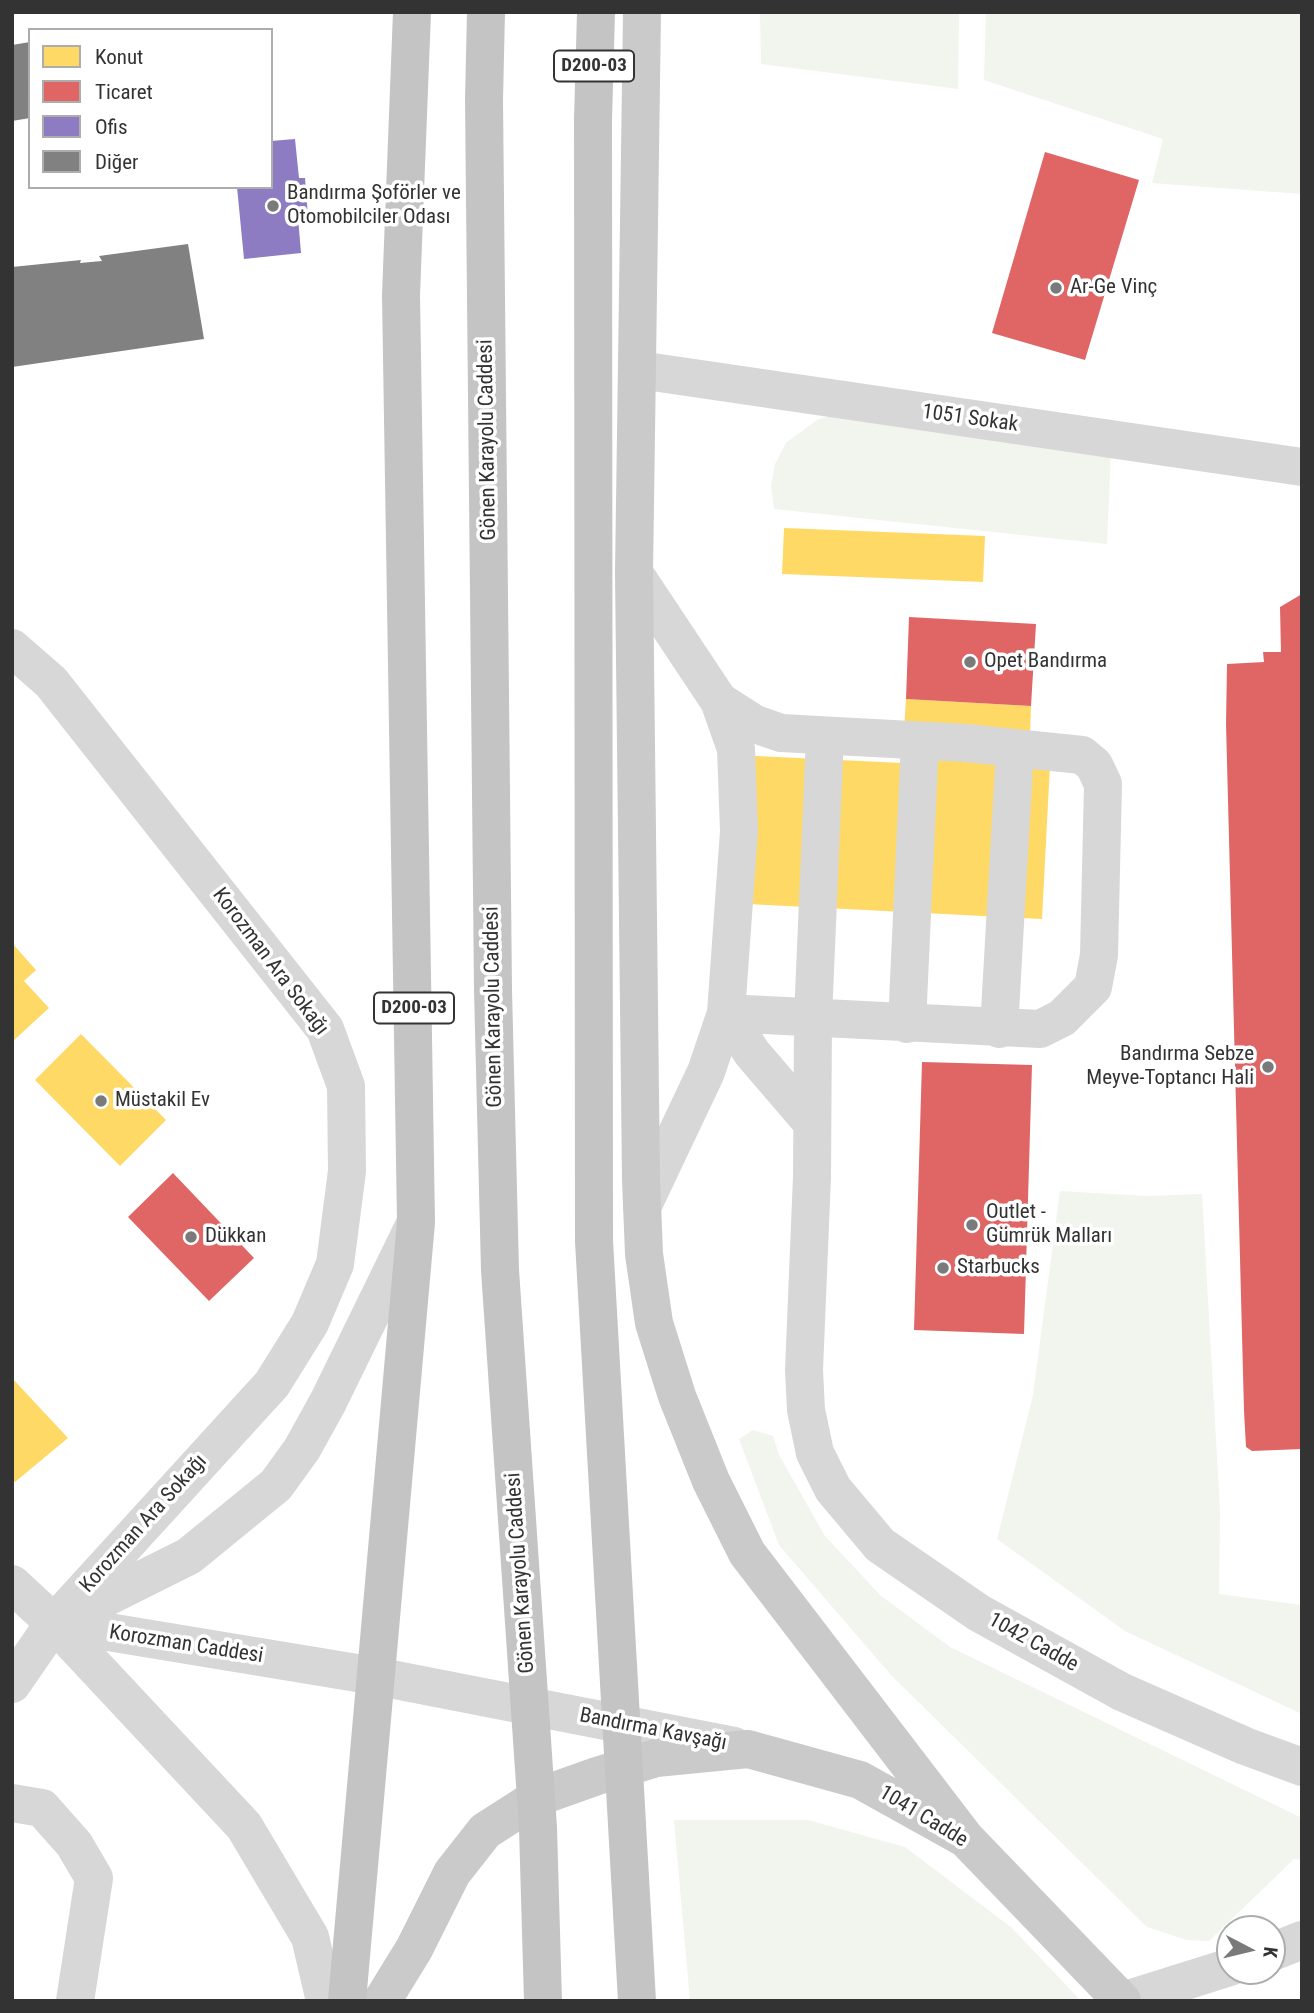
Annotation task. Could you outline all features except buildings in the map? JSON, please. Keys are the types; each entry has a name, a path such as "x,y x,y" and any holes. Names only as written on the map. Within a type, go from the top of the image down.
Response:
{"highway":[{"name":"D200-03","path":"347,2001 416,1222 401,295 412,12"},
{"name":"Gönen Karayolu Caddesi","path":"486,12 484,100 493,990 500,1270 538,1828 543,2001"},
{"name":"D200-03","path":"596,12 593,120 594,1241 636,2001"}],"main road":[{"path":"642,12 639,370 634,573 642,1207 644,1254 654,1323 677,1396 711,1481 747,1553 966,1839"},
{"name":"1041 Cadde","path":"748,1749 860,1780 966,1839 1122,2001"},
{"name":"Bandırma Kavşağı","path":"382,2001 414,1949 452,1873 485,1831 538,1797 597,1776 656,1758 748,1749"}],"street":[{"name":"1051 Sokak","path":"639,370 1302,467"},
{"path":"634,573 719,701 736,749 738,831 726,1013 706,1072 642,1207"},
{"name":"Korozman Ara Sokağı","path":"12,648 51,682 326,1029 346,1086 347,1171 335,1264 310,1323 272,1384 54,1623 12,1684"},
{"path":"719,701 755,724 781,733 920,741 1082,755 1094,765 1103,784 1099,955 1093,987 1062,1017 1040,1030 726,1013"},
{"name":"1042 Cadde","path":"825,736 813,1018 804,1370 806,1410 815,1453 833,1489 880,1545 979,1614 1122,1692 1302,1768"},
{"path":"907,1024 920,741"},
{"path":"999,1029 1015,748"},
{"path":"726,1013 752,1053 812,1122"},
{"path":"54,1623 189,1556 276,1485 302,1449 328,1402 416,1222"},
{"path":"12,1584 54,1623 244,1826 310,1937 325,2001"},
{"name":"Korozman Caddesi","path":"54,1623 375,1676"},
{"name":"Bandırma Kavşağı","path":"375,1676 748,1749"},
{"path":"12,1802 42,1808 74,1844 94,1878 75,2001"},
{"path":"1122,2001 1216,1971"}],"shaded area":[{"path":"760,12 959,12 958,89 761,64"},
{"path":"986,12 1302,12 1302,194 1152,183 1163,139 984,80"},
{"path":"836,414 1111,449 1107,544 774,509 771,486 775,464 786,443 817,420"},
{"path":"1060,1191 1146,1196 1202,1194 1220,1510 1219,1594 1302,1605 1302,1714 1125,1631 997,1539 1033,1395"},
{"path":"753,1430 773,1436 779,1455 825,1536 880,1595 950,1647 1302,1818 1302,1860 1294,1859 1236,1915 1216,1915 1216,1934 1209,1941 1187,1940 1147,1927 891,1675 779,1545 739,1439"},
{"path":"674,1820 808,1820 905,1847 1012,1928 1081,2001 690,2001"}],"place":[{"name":"Bandırma Şoförler ve Otomobilciler Odası","path":"273,206"},
{"name":"Ar-Ge Vinç","path":"1056,288"},
{"name":"Opet Bandırma","path":"970,662"},
{"name":"Bandırma Sebze Meyve-Toptancı Hali","path":"1268,1067"},
{"name":"Müstakil Ev","path":"101,1101"},
{"name":"Outlet - Gümrük Malları","path":"972,1225"},
{"name":"Dükkan","path":"191,1237"},
{"name":"Starbucks","path":"943,1268"}]}
